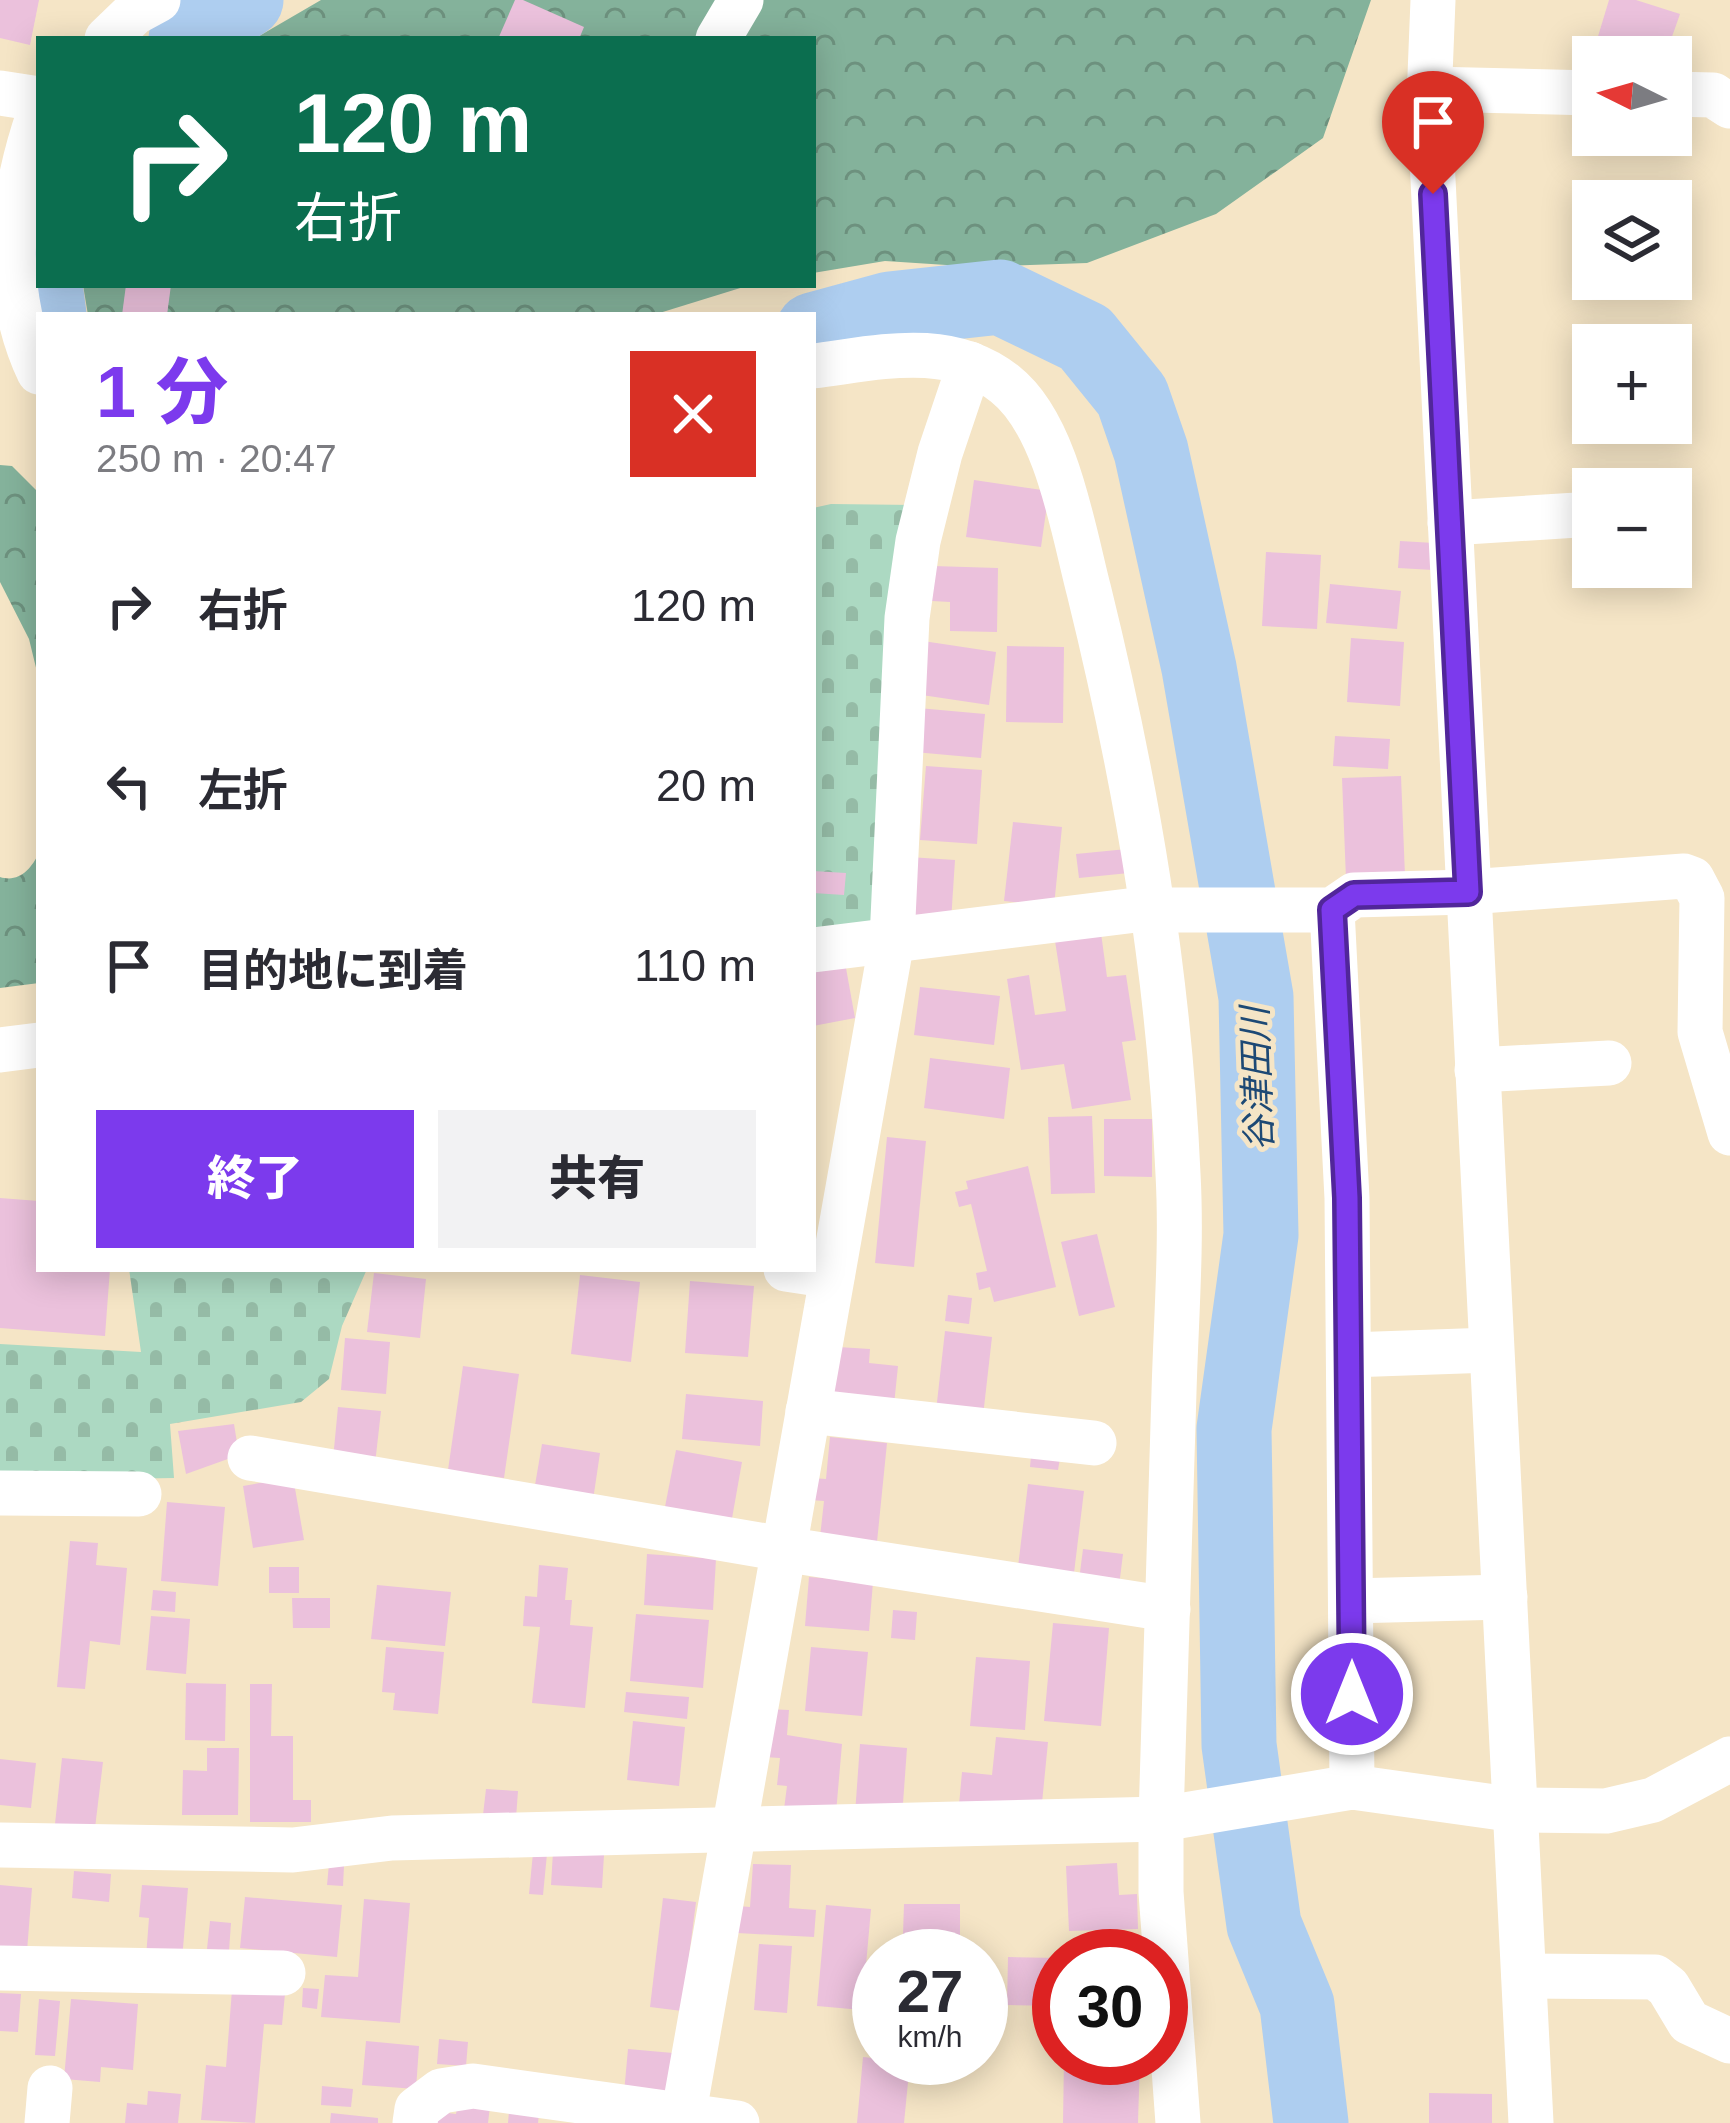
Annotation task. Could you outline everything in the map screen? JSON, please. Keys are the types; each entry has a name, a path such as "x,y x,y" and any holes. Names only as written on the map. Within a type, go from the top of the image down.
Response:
{"street":[{"path":"110,36 134,13 158,0"},
{"path":"720,36 741,0"},
{"path":"1433,0 1429,89 1531,2123"},
{"path":"1429,89 1572,92"},
{"path":"0,93 36,99"},
{"path":"1692,94 1713,95 1730,106"},
{"path":"36,122 21,165 12,236 19,310 36,363"},
{"path":"816,366 898,353 932,355 970,364 1008,386 1026,407 1048,446 1060,481 1129,765 1171,912 1178,1176 1161,1892 1178,2123"},
{"path":"683,2119 892,940 907,618 918,541 940,453 970,364"},
{"path":"1450,523 1572,515"},
{"path":"816,950 1136,910 1316,910 1354,895 1684,876 1692,879 1702,898 1700,1031 1730,1133"},
{"path":"1316,910 1347,1198 1351,1601 1336,1790"},
{"path":"0,1050 36,1045"},
{"path":"1477,1070 1609,1063"},
{"path":"806,1272 832,1276"},
{"path":"1349,1355 1491,1350"},
{"path":"808,1412 1094,1443"},
{"path":"250,1458 783,1550 1168,1609"},
{"path":"0,1493 139,1494"},
{"path":"1351,1601 1504,1597"},
{"path":"0,1845 293,1850 392,1838 1161,1819 1336,1790 1516,1810 1606,1811 1653,1800 1730,1759"},
{"path":"0,1968 284,1972"},
{"path":"1524,1976 1655,1978 1668,1987 1689,2022 1730,2041"},
{"path":"415,2123 417,2109 441,2091 472,2086 737,2123"}],"green space":[{"path":"321,0 1371,0 1323,138 1216,214 1087,263 977,267 885,261 816,272 816,36 259,36"},
{"path":"84,288 740,288 663,312 88,312"},
{"path":"0,465 12,466 36,490 36,668 29,639 0,582"},
{"path":"916,505 878,926 816,935 816,507"},
{"path":"36,858 36,983 0,988 0,877 13,878"},
{"path":"129,1272 366,1272 342,1326 329,1379 301,1402 170,1424 174,1478 0,1481 0,1344 141,1352"}],"building":[{"path":"0,0 39,0 30,45 0,38"},
{"path":"515,0 584,27 580,36 499,36"},
{"path":"1609,0 1636,0 1680,14 1672,36 1598,36"},
{"path":"126,288 171,288 167,312 122,312"},
{"path":"974,480 1049,491 1041,547 966,537"},
{"path":"1400,541 1434,543 1433,570 1398,568"},
{"path":"1266,552 1321,555 1317,629 1262,626"},
{"path":"933,566 998,568 997,632 950,631 950,602 932,601"},
{"path":"1330,584 1401,591 1397,629 1326,623"},
{"path":"1351,638 1404,642 1400,706 1347,702"},
{"path":"923,641 996,652 989,705 915,694"},
{"path":"1007,646 1064,647 1063,723 1006,722"},
{"path":"918,708 985,714 981,758 914,752"},
{"path":"1335,736 1390,739 1388,769 1333,766"},
{"path":"926,766 982,770 977,844 920,840"},
{"path":"1401,776 1405,876 1346,879 1342,778"},
{"path":"1013,822 1062,827 1054,906 1004,901"},
{"path":"1127,849 1129,873 1079,878 1076,854"},
{"path":"909,857 955,860 951,921 905,918"},
{"path":"816,871 846,873 844,895 816,893"},
{"path":"1101,933 1107,977 1126,975 1136,1040 1122,1042 1131,1100 1072,1109 1064,1064 1021,1070 1007,979 1029,975 1035,1015 1066,1011 1055,941"},
{"path":"844,957 855,1018 816,1025 816,971"},
{"path":"920,987 1000,996 994,1045 914,1035"},
{"path":"930,1058 1010,1068 1004,1119 924,1108"},
{"path":"1092,1116 1095,1193 1051,1194 1048,1117"},
{"path":"1104,1119 1152,1119 1152,1177 1104,1176"},
{"path":"887,1137 926,1141 914,1267 875,1263"},
{"path":"1028,1166 1056,1287 994,1302 990,1287 979,1290 976,1273 987,1271 971,1204 959,1207 955,1192 968,1189 966,1181"},
{"path":"0,1198 36,1201 36,1272 110,1272 105,1336 0,1328"},
{"path":"1097,1234 1115,1307 1079,1316 1061,1242"},
{"path":"374,1273 426,1279 420,1338 367,1332"},
{"path":"580,1275 640,1282 631,1362 571,1354"},
{"path":"690,1281 754,1286 748,1357 685,1353"},
{"path":"948,1295 972,1298 969,1324 945,1321"},
{"path":"945,1331 992,1337 983,1416 936,1411"},
{"path":"345,1338 390,1342 386,1394 341,1390"},
{"path":"838,1347 870,1349 869,1363 898,1366 894,1405 833,1399"},
{"path":"463,1366 519,1374 504,1478 448,1470"},
{"path":"686,1394 763,1401 760,1446 682,1439"},
{"path":"338,1407 381,1411 375,1464 333,1459"},
{"path":"234,1424 239,1455 186,1474 178,1431"},
{"path":"830,1437 887,1443 877,1542 820,1537 824,1501 810,1500 812,1478 826,1479"},
{"path":"542,1444 600,1453 593,1500 534,1491"},
{"path":"676,1450 742,1462 731,1524 664,1512"},
{"path":"1031,1456 1060,1458 1058,1470 1030,1467"},
{"path":"293,1477 304,1540 253,1548 243,1486"},
{"path":"1028,1484 1084,1491 1074,1573 1018,1567"},
{"path":"167,1502 225,1507 218,1586 161,1581"},
{"path":"70,1541 98,1543 96,1565 127,1568 120,1645 90,1641 85,1689 57,1687"},
{"path":"1083,1549 1123,1554 1119,1586 1079,1580"},
{"path":"647,1554 716,1559 713,1610 644,1605"},
{"path":"539,1565 568,1568 565,1600 572,1600 570,1625 593,1627 585,1708 532,1703 540,1627 523,1626 525,1596 537,1597"},
{"path":"269,1567 299,1567 299,1593 269,1593"},
{"path":"809,1577 873,1582 869,1631 805,1626"},
{"path":"377,1585 451,1592 445,1646 371,1639"},
{"path":"153,1590 176,1592 175,1612 151,1610"},
{"path":"292,1598 330,1598 330,1628 293,1628"},
{"path":"893,1610 917,1612 915,1640 891,1638"},
{"path":"636,1614 709,1620 703,1688 630,1681"},
{"path":"151,1616 190,1619 186,1674 146,1670"},
{"path":"1053,1623 1109,1628 1101,1726 1044,1721"},
{"path":"386,1647 444,1652 438,1714 393,1710 395,1693 382,1692"},
{"path":"811,1647 868,1652 862,1716 805,1711"},
{"path":"976,1657 1030,1661 1025,1730 970,1726"},
{"path":"186,1683 226,1684 225,1741 185,1740"},
{"path":"250,1684 272,1684 271,1736 293,1736 293,1800 311,1800 311,1822 250,1822"},
{"path":"626,1692 689,1697 687,1719 624,1712"},
{"path":"768,1709 789,1710 787,1735 842,1744 836,1813 784,1809 787,1786 777,1785 780,1758 764,1757"},
{"path":"633,1721 685,1727 679,1786 627,1780"},
{"path":"996,1737 1048,1742 1041,1813 959,1805 962,1772 992,1775"},
{"path":"860,1744 907,1748 902,1817 855,1814"},
{"path":"207,1748 239,1748 238,1815 182,1815 183,1770 207,1771"},
{"path":"62,1758 103,1762 95,1828 55,1824"},
{"path":"0,1759 36,1763 31,1808 0,1805"},
{"path":"486,1789 518,1791 516,1818 483,1815"},
{"path":"553,1852 604,1855 602,1888 551,1885"},
{"path":"533,1853 547,1854 543,1895 529,1894"},
{"path":"1117,1863 1119,1895 1137,1894 1138,1929 1069,1929 1066,1866"},
{"path":"329,1864 344,1866 343,1886 327,1885"},
{"path":"753,1864 791,1865 789,1908 816,1910 814,1937 737,1933 738,1906 750,1907"},
{"path":"74,1871 111,1874 109,1902 72,1898"},
{"path":"0,1885 32,1888 27,1951 0,1949"},
{"path":"142,1885 188,1888 182,1960 146,1957 149,1918 139,1917"},
{"path":"245,1897 342,1905 337,1957 240,1948"},
{"path":"663,1898 696,1902 682,2011 650,2007"},
{"path":"364,1899 410,1903 400,2023 321,2017 325,1975 358,1977"},
{"path":"904,1904 960,1904 960,1929 903,1929"},
{"path":"826,1905 871,1909 869,1929 852,1929 852,2009 817,2006"},
{"path":"210,1921 231,1923 229,1951 207,1949"},
{"path":"759,1944 792,1946 787,2013 754,2010"},
{"path":"1008,1957 1032,1957 1032,2005 1008,2005"},
{"path":"303,1988 319,1989 317,2009 302,2007"},
{"path":"232,1990 285,1994 282,2025 264,2024 255,2123 201,2120 206,2065 226,2067"},
{"path":"0,1993 21,1994 18,2032 0,2031"},
{"path":"39,1999 60,2001 55,2056 35,2055"},
{"path":"71,1999 138,2004 133,2070 101,2067 100,2082 64,2079"},
{"path":"439,2039 468,2042 466,2066 437,2064"},
{"path":"366,2041 419,2046 416,2089 362,2085"},
{"path":"628,2049 673,2053 669,2097 624,2093"},
{"path":"860,2085 908,2085 904,2123 857,2123"},
{"path":"1064,2085 1139,2085 1138,2123 1063,2123"},
{"path":"322,2086 353,2089 351,2107 321,2105"},
{"path":"148,2091 181,2094 178,2123 125,2123 127,2103 147,2105"},
{"path":"1429,2093 1492,2094 1492,2123 1429,2123"},
{"path":"458,2102 490,2106 488,2123 431,2123 432,2111 456,2114"},
{"path":"509,2111 539,2114 538,2123 508,2123"},
{"path":"331,2113 378,2118 378,2123 330,2123"}],"waterway":[{"name":"谷津田川","path":"191,36 246,0"},
{"name":"谷津田川","path":"45,288 49,312"},
{"name":"谷津田川","path":"816,329 890,309 1000,297 1085,338 1132,396 1151,451 1199,668 1256,997 1261,1235 1234,1429 1239,1745 1264,1925 1297,2005 1311,2123"}],"route":[{"path":"1352,1694 1347,1198 1332,910 1354,895 1468,892 1433,194"}]}
